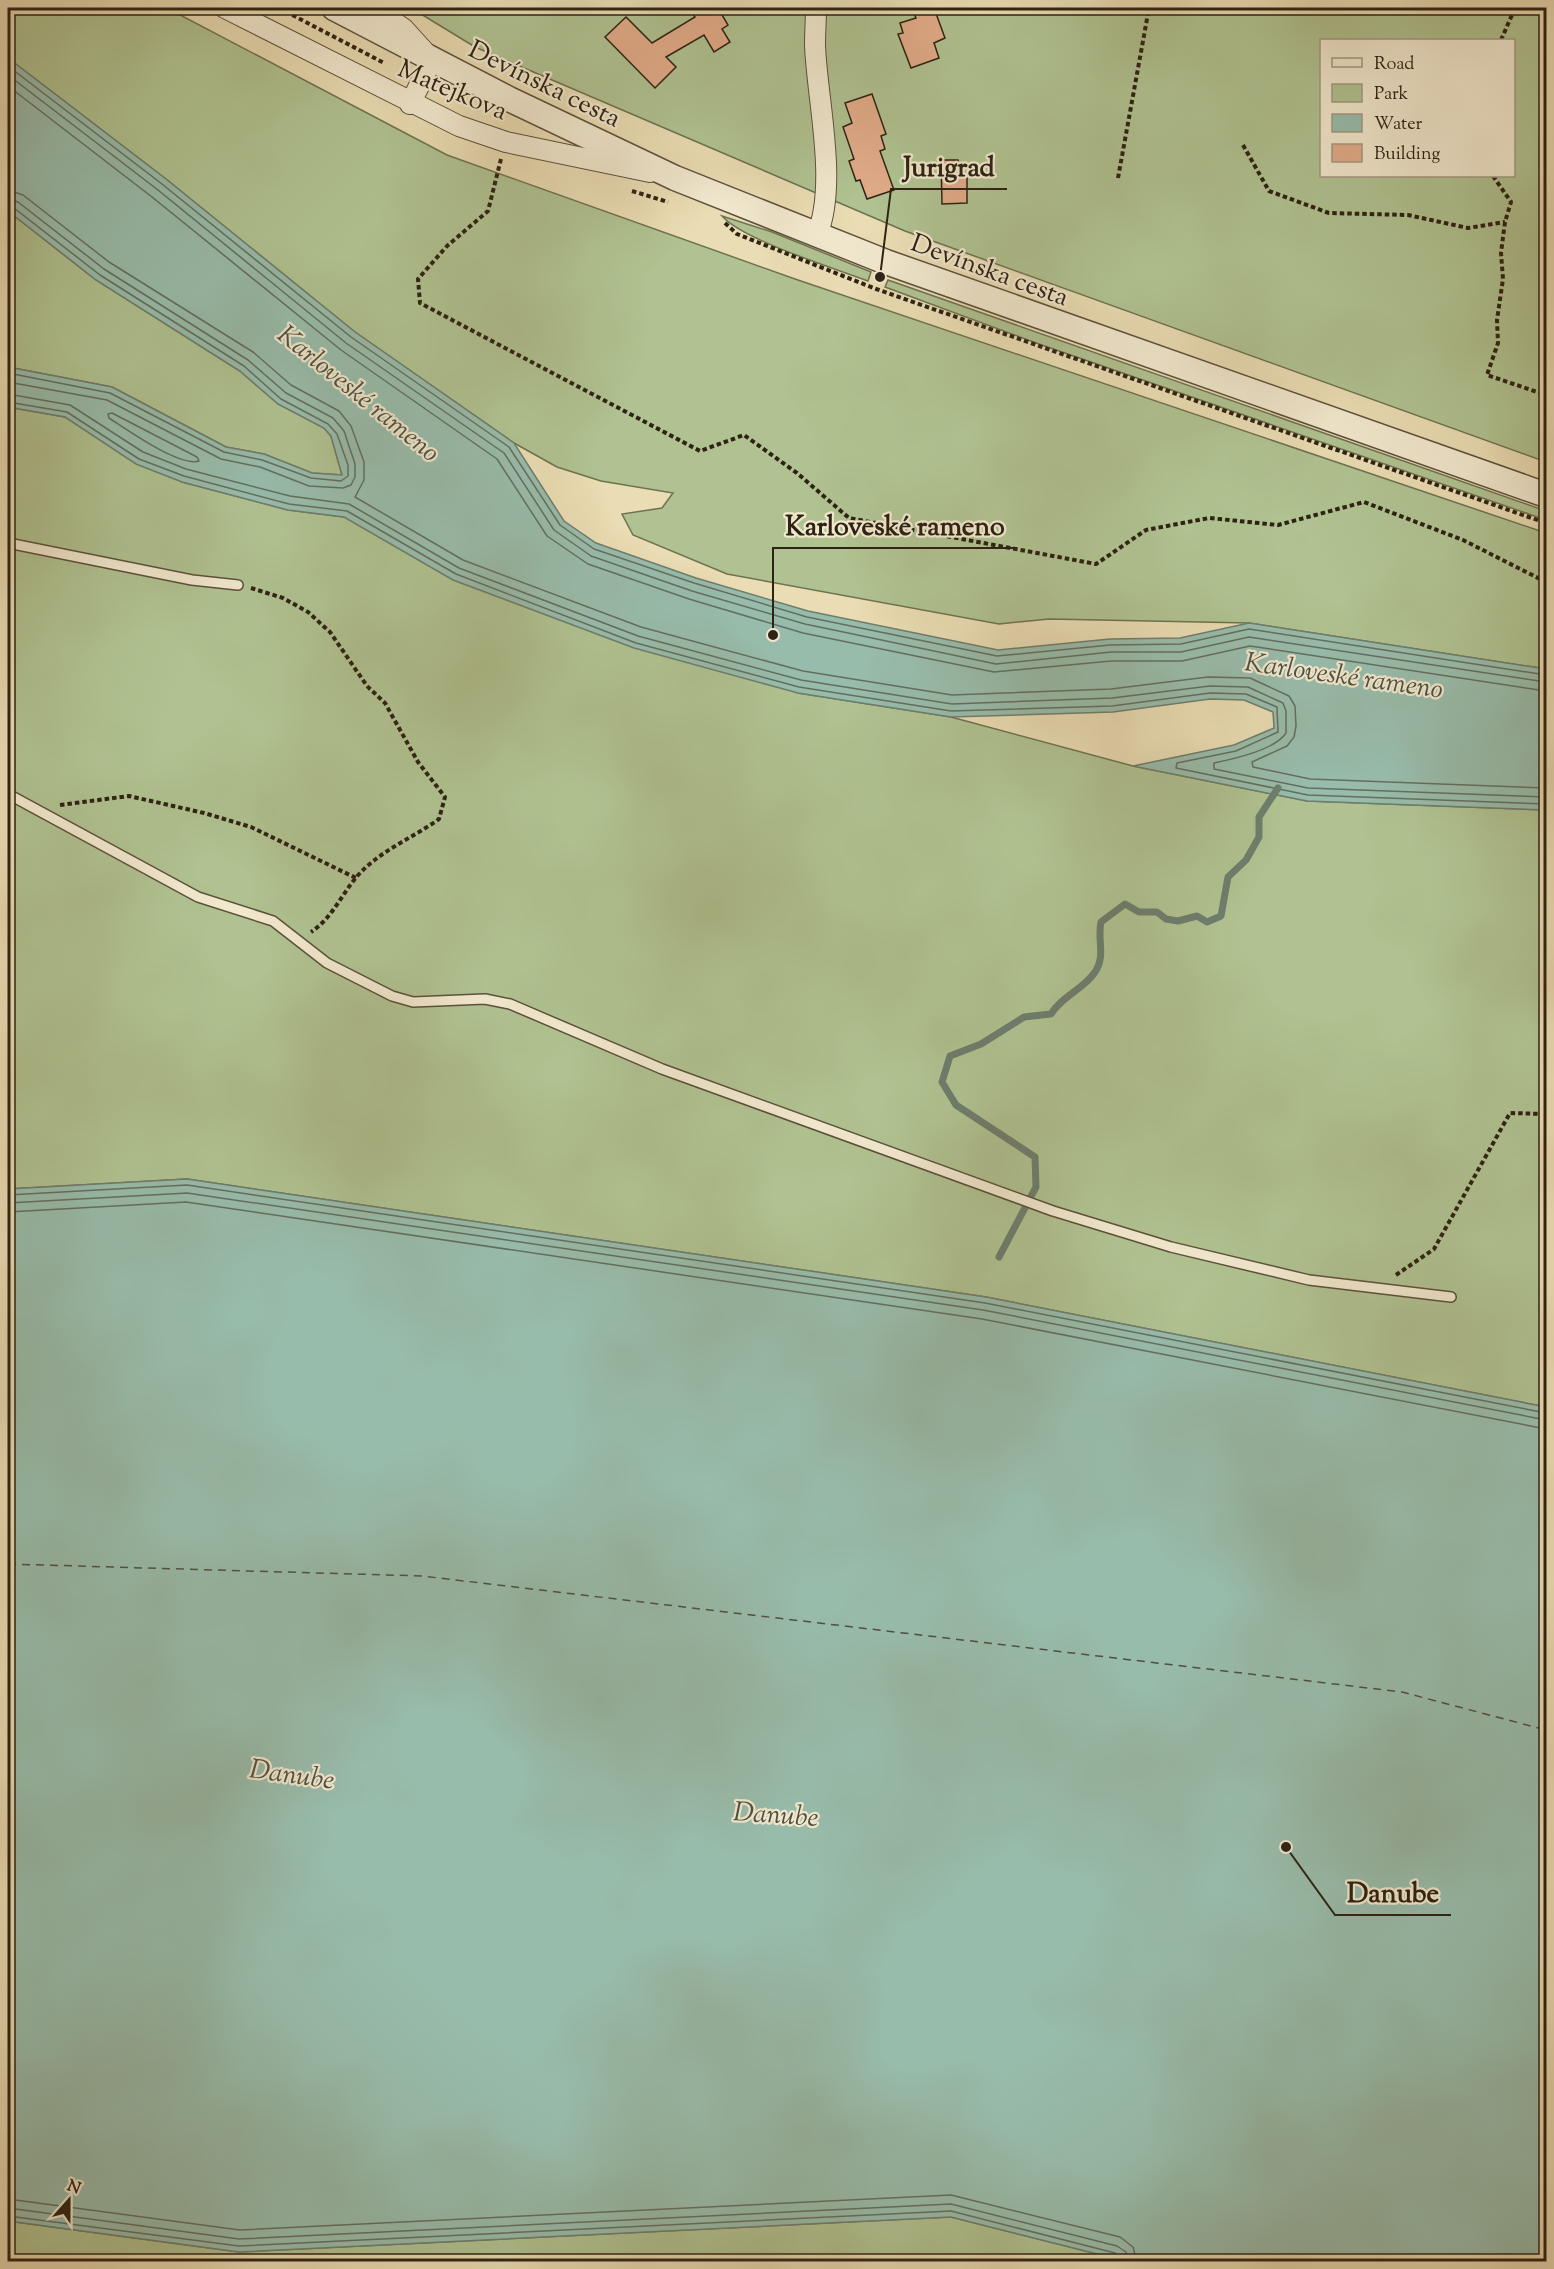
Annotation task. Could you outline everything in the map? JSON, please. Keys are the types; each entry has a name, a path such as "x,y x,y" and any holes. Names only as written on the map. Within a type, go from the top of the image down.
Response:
{"street":[{"name":"Matejkova","path":"225,8 410,104 459,126 506,142 675,178"},
{"name":"Devínska cesta","path":"334,8 432,60 675,178 817,235 1238,388 1546,495"},
{"name":"Matejkova","path":"374,8 404,29 432,60"},
{"path":"816,8 815,45 825,141 824,218 817,235"},
{"path":"410,104 432,60"}],"lane":[{"path":"8,543 192,580 238,585"},
{"path":"8,794 198,897 273,921 327,963 392,996 413,1002 485,999 510,1004 662,1069 1007,1196 1171,1247 1309,1280 1451,1297"}],"path":[{"path":"1118,178 1149,8"},
{"path":"1501,39 1515,8"},
{"path":"1243,145 1269,191 1329,213 1408,215 1468,228 1505,222"},
{"path":"493,152 512,158"},
{"path":"502,156 488,211 447,246 418,279 420,303 699,451 744,435 797,473 849,518 1096,564 1146,530 1209,518 1278,525 1364,502 1463,540 1546,582"},
{"path":"1494,177 1511,202 1505,222 1501,253 1503,279 1497,320 1498,343 1487,375 1546,395"},
{"path":"624,189 680,205"},
{"path":"719,218 737,234 876,289 1546,523"},
{"path":"238,585 283,598 308,612 330,632 367,686 385,703 418,762 445,797 439,819 386,852 356,878 323,925 298,941"},
{"path":"32,808 129,796 251,827 356,878"},
{"path":"1394,1276 1434,1249 1510,1113 1546,1114"}],"green space":[{"path":"8,8 167,8 447,155 795,279 1546,533 1546,669 1249,623 1049,619 999,624 727,574 633,535 622,514 662,508 673,493 601,481 557,467 514,443 355,332 166,179 8,58"},
{"path":"411,8 1546,8 1546,462 905,231 475,47"},
{"path":"8,211 96,280 240,371 278,404 324,428 331,436 342,475 312,473 264,454 226,447 112,387 8,367"},
{"path":"722,216 772,232 871,272 868,281 768,244 733,225"},
{"path":"888,280 1546,511 1546,520 1039,344 885,287"},
{"path":"8,407 65,417 182,482 288,510 344,517 798,693 951,717 1133,766 1307,801 1546,810 1546,1407 986,1297 187,1179 8,1189"},
{"path":"951,2217 1125,2261 8,2262 8,2221 239,2252"}],"water":[{"path":"8,58 166,179 355,332 514,443 564,521 596,543 696,578 808,611 998,650 1110,639 1180,638 1249,623 1546,669 1546,810 1307,801 1133,766 1234,745 1274,728 1273,712 1244,700 1210,699 1113,712 951,717 798,693 634,648 453,580 344,517 288,510 182,482 136,464 65,417 8,407 8,367 112,387 226,447 264,454 312,473 342,475 331,436 324,428 278,404 240,371 96,280 8,211"},
{"path":"187,1179 986,1297 1546,1407 1546,2261 1125,2261 951,2217 239,2252 8,2221 8,1189"}],"building":[{"path":"689,8 718,8 728,25 722,29 730,42 714,52 704,35 666,57 676,67 655,88 605,37 626,17 652,43 695,17"},
{"path":"912,8 934,8 945,38 934,43 939,58 911,68 898,34 903,33 900,23 916,18"},
{"path":"872,94 886,134 881,136 885,149 880,151 894,190 867,199 860,180 856,181 849,161 854,159 843,127 852,123 845,103"},
{"path":"941,160 958,160 959,175 967,174 967,203 942,204"}],"waterway":[{"path":"999,1257 1036,1187 1035,1157 956,1105 942,1082 950,1056 981,1044 1024,1017 1051,1014 1095,972 1101,954 1101,922 1125,904 1139,912 1157,912 1166,919 1178,921 1197,916 1207,922 1221,916 1228,877 1246,860 1259,837 1259,817 1278,788"}],"ferry route":[{"path":"8,1564 422,1576 1402,1692 1546,1730"}],"place":[{"name":"Jurigrad","path":"880,277"},
{"name":"Karloveské rameno","path":"773,635"},
{"name":"Danube","path":"1286,1847"}]}
